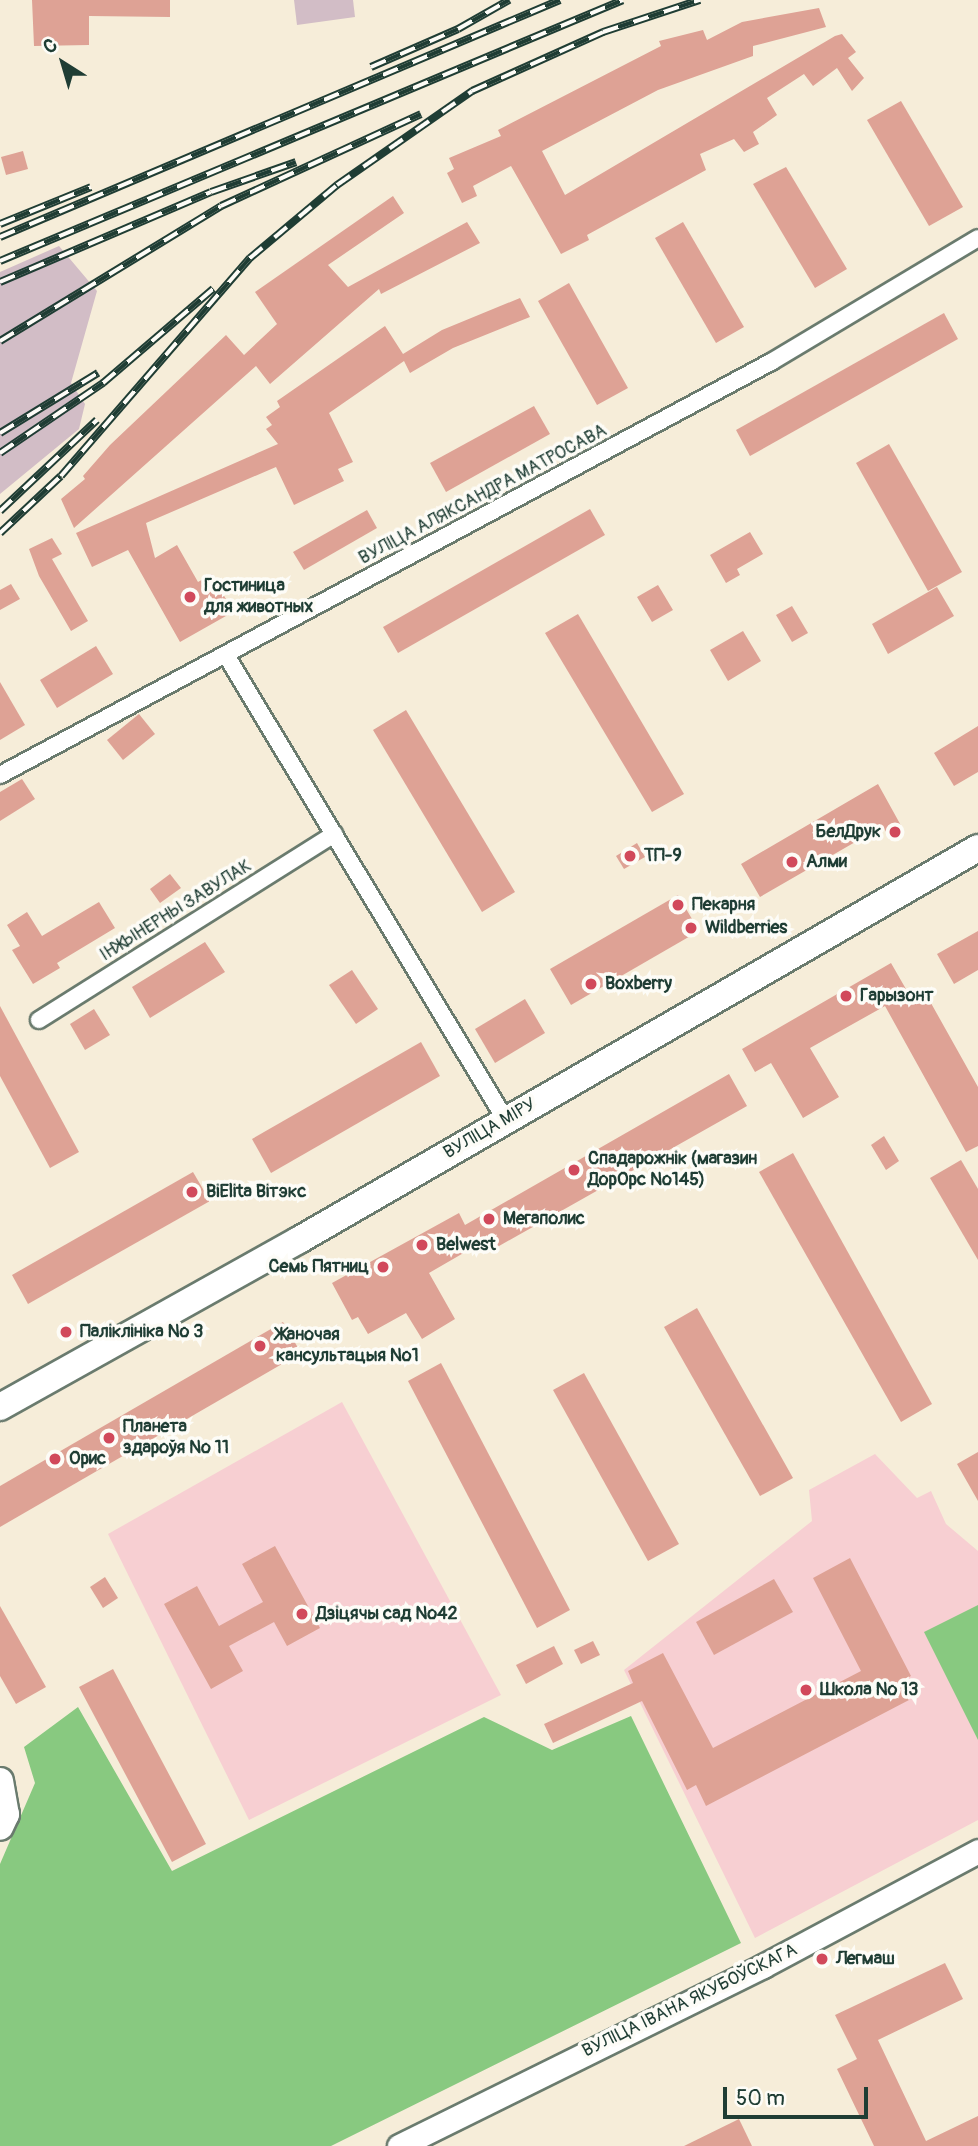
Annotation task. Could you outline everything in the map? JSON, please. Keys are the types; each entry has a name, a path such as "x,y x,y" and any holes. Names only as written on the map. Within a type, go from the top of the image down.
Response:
{"main road":[{"name":"ВУЛІЦА МІРУ","path":"0,1407 978,848"},
{"path":"0,1781 6,1814 0,1827"}],"street":[{"name":"ВУЛІЦА АЛЯКСАНДРА МАТРОСАВА","path":"0,775 771,362 978,238"},
{"path":"226,655 505,1119"},
{"name":"ІНЖЫНЕРНЫ ЗАВУЛАК","path":"39,1020 334,834"},
{"name":"ВУЛІЦА ІВАНА ЯКУБОЎСКАГА","path":"399,2146 763,1966 978,1852"}],"shaded area":[{"path":"294,0 353,0 355,17 297,25"},
{"path":"59,246 97,291 71,383 85,404 79,429 0,494 0,272"},
{"name":"Дзіцячы сад №42","path":"342,1402 501,1695 249,1820 108,1534"},
{"name":"Школа № 13","path":"875,1454 917,1498 931,1491 946,1524 978,1551 978,1820 755,1938 624,1670 812,1521 809,1490"}],"green space":[{"path":"978,1605 978,1740 924,1632"},
{"path":"78,1707 172,1871 484,1717 552,1750 631,1716 741,1943 331,2146 0,2146 0,1864 35,1783 24,1747"}],"building":[{"path":"32,0 170,0 170,17 89,16 89,45 34,46"},
{"path":"819,8 826,27 753,46 753,56 658,90 542,151 565,195 835,36 842,34 856,52 848,58 864,78 852,91 837,68 813,86 804,74 767,98 777,115 753,132 759,144 744,152 734,139 700,154 706,170 587,235 589,240 561,254 511,166 473,186 477,196 462,203 447,173 454,169 449,158 501,136 498,130 661,46 659,41 703,30 707,40 742,22"},
{"path":"901,101 963,207 929,226 867,120"},
{"path":"23,151 28,169 6,175 1,157"},
{"path":"786,167 847,269 815,288 753,184"},
{"path":"393,196 404,213 328,265 348,287 467,222 480,243 381,294 379,289 270,384 256,366 74,528 61,499 85,479 83,476 110,445 226,335 244,355 277,324 255,292"},
{"path":"683,222 744,327 716,343 655,238"},
{"path":"569,283 628,388 597,405 538,301"},
{"path":"520,298 530,317 453,348 410,373 404,361 329,413 353,462 338,469 344,481 294,505 276,467 146,523 155,558 177,545 198,582 212,574 233,612 180,642 128,550 92,567 76,533 278,444 266,429 272,425 266,417 280,407 277,401 385,326 403,354 442,330"},
{"path":"944,313 958,339 750,456 736,430"},
{"path":"534,406 550,434 446,492 430,463"},
{"path":"889,444 962,572 928,591 856,463"},
{"path":"590,509 605,535 398,653 383,627"},
{"path":"367,510 377,528 304,570 293,552"},
{"path":"750,532 763,554 737,569 740,575 726,583 710,555"},
{"path":"52,538 62,554 52,559 88,621 71,631 39,576 29,549"},
{"path":"11,584 20,599 0,610 0,590"},
{"path":"658,585 673,610 652,622 637,597"},
{"path":"937,587 954,616 888,654 872,624"},
{"path":"792,606 808,633 792,642 776,615"},
{"path":"578,614 684,794 652,812 545,633"},
{"path":"743,631 761,661 728,681 710,650"},
{"path":"96,646 113,674 57,708 40,680"},
{"path":"0,682 25,725 0,740"},
{"path":"406,710 515,892 482,912 373,730"},
{"path":"139,714 155,734 123,760 107,740"},
{"path":"978,726 978,772 954,786 934,753"},
{"path":"22,779 35,799 0,821 0,792"},
{"path":"878,784 904,831 890,840 883,826 760,897 741,864"},
{"name":"ТП-9","path":"637,843 645,857 624,869 616,856"},
{"path":"170,874 181,888 160,903 150,889"},
{"path":"678,895 699,931 571,1005 550,969"},
{"path":"99,902 115,928 57,963 60,968 33,984 12,950 20,946 7,925 27,912 42,936"},
{"path":"978,931 978,970 954,984 937,954"},
{"path":"205,942 225,972 150,1018 132,987"},
{"path":"891,963 914,1003 927,996 978,1087 978,1146 966,1152 885,1006 810,1048 839,1097 803,1118 771,1063 755,1072 742,1049"},
{"path":"352,970 378,1009 356,1024 329,985"},
{"path":"525,999 545,1033 495,1063 475,1029"},
{"path":"0,1006 79,1152 50,1168 0,1076"},
{"path":"94,1009 110,1035 85,1050 70,1024"},
{"path":"421,1042 440,1076 271,1173 252,1139"},
{"path":"729,1074 747,1106 492,1250 486,1240 429,1273 455,1319 422,1339 406,1313 368,1334 358,1317 352,1320 332,1283 459,1213 465,1225"},
{"path":"884,1136 899,1161 886,1170 871,1145"},
{"path":"793,1153 932,1404 901,1422 759,1172"},
{"path":"961,1160 978,1189 978,1260 930,1178"},
{"path":"193,1172 210,1201 28,1304 12,1275"},
{"path":"697,1308 793,1478 760,1496 664,1327"},
{"path":"283,1322 301,1353 0,1527 0,1486"},
{"path":"441,1363 570,1610 537,1628 408,1381"},
{"path":"584,1373 679,1544 648,1561 553,1390"},
{"path":"978,1452 978,1501 957,1464"},
{"path":"275,1546 320,1628 287,1646 274,1622 229,1646 243,1671 211,1689 164,1604 197,1586 219,1626 263,1602 242,1564"},
{"path":"850,1558 911,1676 900,1682 909,1700 706,1806 696,1785 687,1790 642,1701 553,1743 544,1724 633,1683 628,1671 663,1653 713,1748 861,1671 813,1578"},
{"path":"105,1577 118,1598 103,1608 90,1587"},
{"path":"774,1579 793,1612 714,1655 696,1622"},
{"path":"0,1606 46,1687 16,1704 0,1676"},
{"path":"593,1641 600,1655 581,1664 574,1650"},
{"path":"554,1646 563,1664 526,1684 516,1665"},
{"path":"113,1669 206,1844 172,1862 79,1687"},
{"path":"945,1963 963,1999 878,2040 926,2141 978,2116 978,2146 874,2146 837,2069 857,2059 835,2015"},
{"path":"739,2119 752,2146 684,2146"}],"railway":[{"path":"371,67 458,29 509,0"},
{"path":"0,237 560,0"},
{"path":"0,261 623,0"},
{"path":"0,533 61,476 250,258 337,185 472,91 603,32 700,0"},
{"path":"0,341 221,206 421,114"},
{"path":"0,282 211,192 296,162"},
{"path":"0,224 91,187"},
{"path":"0,453 103,383 213,289"},
{"path":"0,433 98,373"},
{"path":"0,511 97,420"}],"place":[{"name":"Гостиница для животных","path":"190,597"},
{"name":"БелДрук","path":"895,832"},
{"name":"ТП-9","path":"630,856"},
{"name":"Алми","path":"792,862"},
{"name":"Пекарня","path":"678,905"},
{"name":"Wildberries","path":"691,928"},
{"name":"Boxberry","path":"591,984"},
{"name":"Гарызонт","path":"846,996"},
{"name":"Спадарожнік (магазин ДорОрс №145)","path":"574,1170"},
{"name":"ВiElita Вітэкс","path":"192,1192"},
{"name":"Мегаполис","path":"489,1219"},
{"name":"Belwest","path":"422,1245"},
{"name":"Семь Пятниц","path":"383,1267"},
{"name":"Паліклініка № 3","path":"66,1332"},
{"name":"Жаночая кансультацыя №1","path":"260,1346"},
{"name":"Планета здароўя № 11","path":"109,1438"},
{"name":"Орис","path":"55,1459"},
{"name":"Дзіцячы сад №42","path":"302,1614"},
{"name":"Школа № 13","path":"806,1690"},
{"name":"Легмаш","path":"822,1959"}]}
